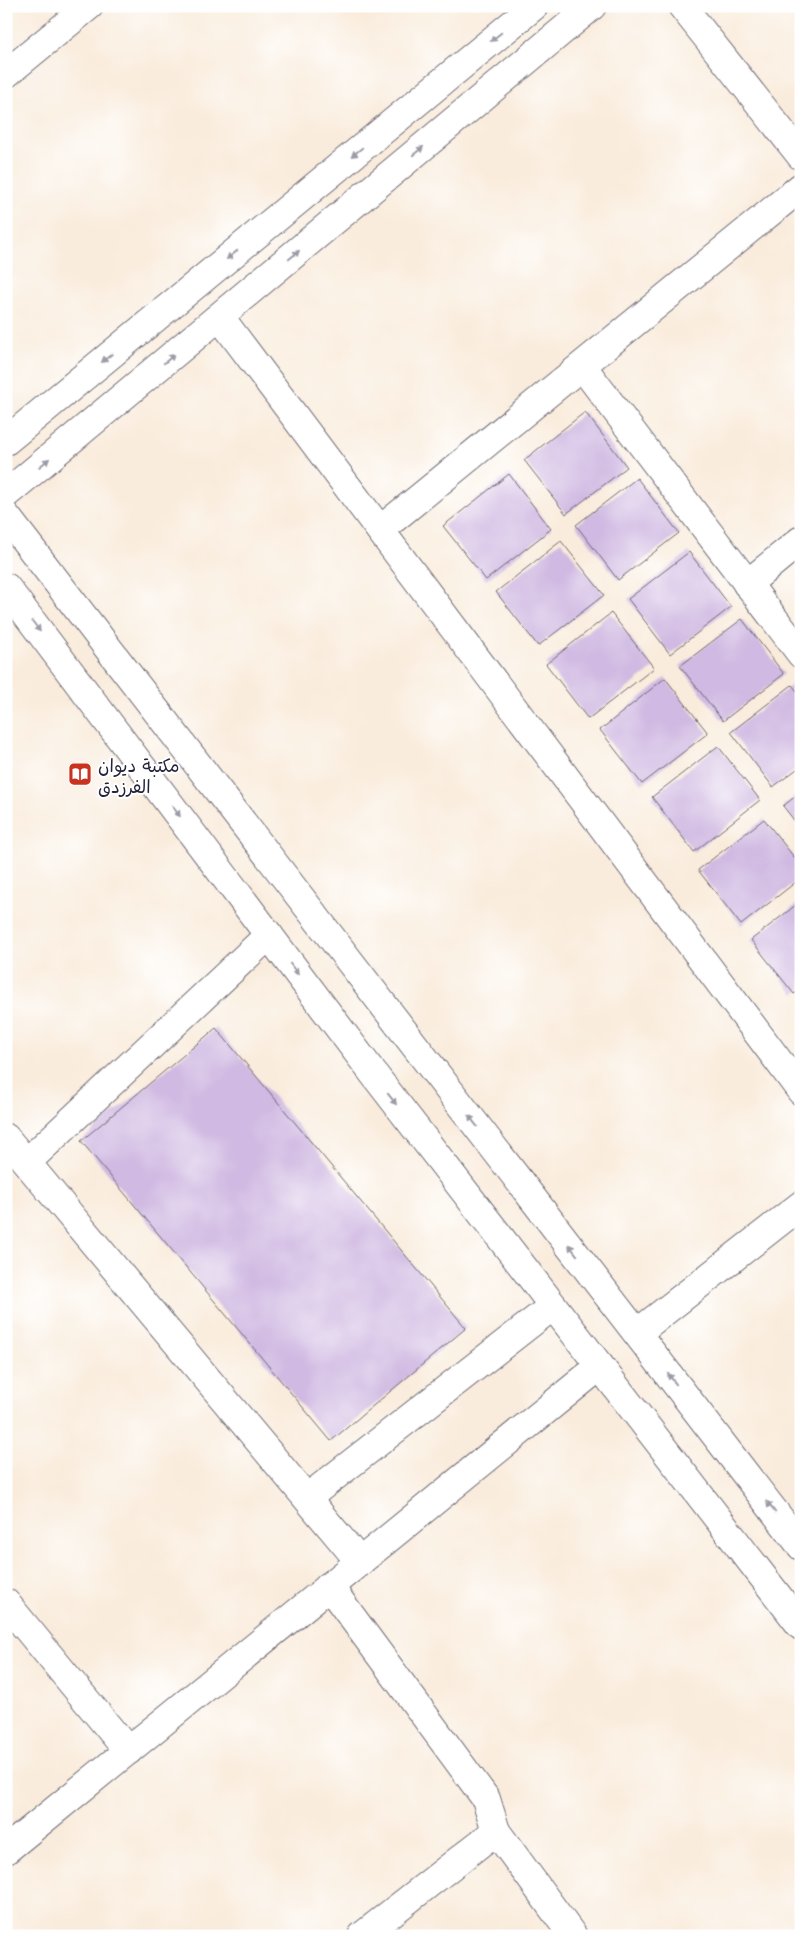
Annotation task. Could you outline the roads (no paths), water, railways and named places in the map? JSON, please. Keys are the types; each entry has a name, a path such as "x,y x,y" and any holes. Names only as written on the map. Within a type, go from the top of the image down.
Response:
{"street":[{"path":"6,74 89,6"},
{"path":"6,441 534,6"},
{"path":"6,494 592,6"},
{"path":"682,6 801,156"},
{"path":"380,530 801,187"},
{"path":"220,316 801,1091"},
{"path":"582,366 801,654"},
{"path":"6,516 801,1546"},
{"path":"747,584 801,540"},
{"path":"6,587 376,1077 801,1626"},
{"path":"27,1162 269,935"},
{"path":"6,1138 360,1562"},
{"path":"637,1333 801,1205"},
{"path":"307,1498 553,1306"},
{"path":"6,1850 600,1366"},
{"path":"330,1586 486,1799 496,1831 573,1936"},
{"path":"6,1603 128,1751"},
{"path":"362,1936 496,1831"}],"place":[{"name":"مكتبة ديوان الفرزدق","path":"80,774"}]}
